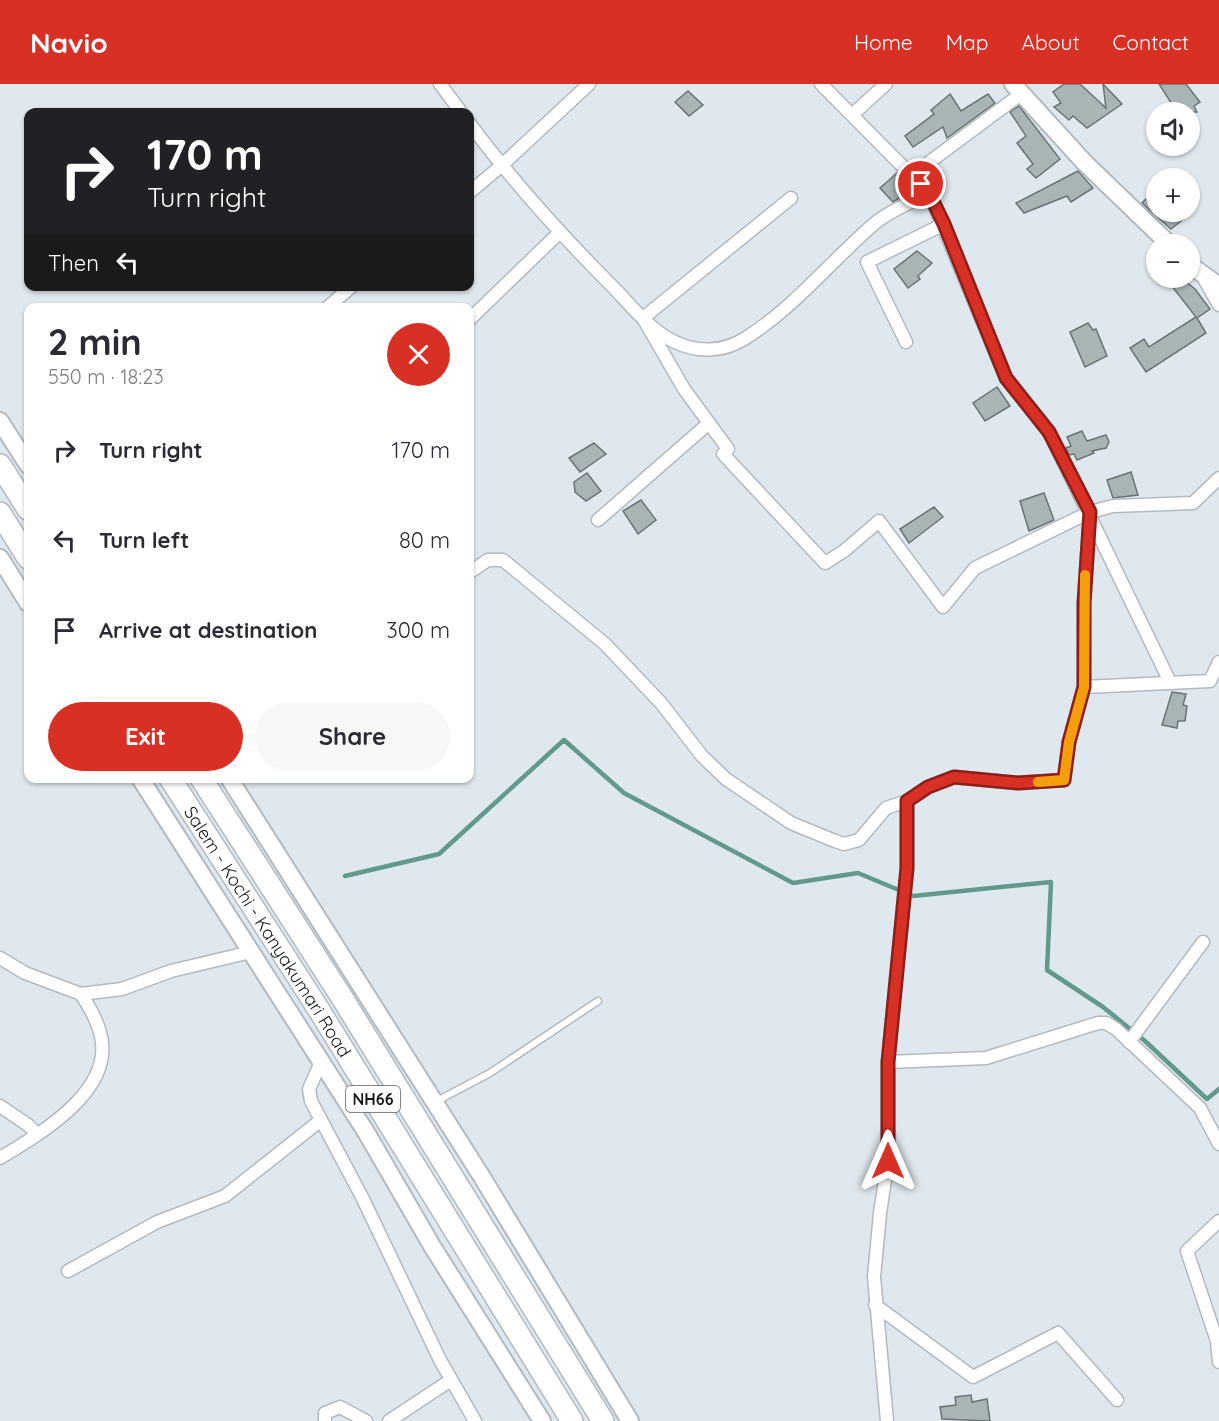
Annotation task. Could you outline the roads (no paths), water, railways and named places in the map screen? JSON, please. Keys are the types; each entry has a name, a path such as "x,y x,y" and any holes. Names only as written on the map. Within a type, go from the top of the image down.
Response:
{"highway":[{"path":"0,465 24,503"},
{"path":"0,513 24,552"},
{"name":"Salem - Kochi - Kanyakumari Road","path":"173,783 319,1010 572,1421"},
{"name":"Salem - Kochi - Kanyakumari Road","path":"204,783 341,996 603,1421"}],"street":[{"path":"440,84 458,108"},
{"path":"474,189 589,84"},
{"path":"821,84 929,193 944,224 1006,378 1049,432 1090,512 1170,682"},
{"path":"853,114 886,84"},
{"path":"912,175 1017,89 1084,162 1159,234"},
{"path":"474,129 501,166 560,232 643,318 663,335 688,348 715,350 744,339 766,323 876,222 929,193"},
{"path":"643,318 791,198"},
{"path":"906,342 867,262 944,224"},
{"path":"474,315 560,232"},
{"path":"1200,273 1219,286"},
{"path":"1200,276 1219,305"},
{"path":"333,303 346,291"},
{"path":"643,318 684,389 728,449 723,454 825,563 879,521 943,607 975,568 1090,512 1113,506 1193,503 1219,478"},
{"path":"0,421 24,459"},
{"path":"598,520 709,423"},
{"path":"474,569 488,560 503,560 605,644 661,703 702,756 726,779 791,823 835,841 853,843 860,840 880,813 895,803 907,801 928,787 954,777 1018,783 1064,780 1069,742 1084,687 1084,603 1090,512"},
{"path":"0,558 24,597"},
{"path":"1084,687 1210,681 1219,662"},
{"path":"143,783 366,1132 432,1245 542,1421"},
{"path":"232,783 435,1102 630,1421"},
{"path":"887,1421 874,1278 888,1161 888,1062 907,868 907,801"},
{"path":"1129,1042 1203,942"},
{"path":"0,958 25,973 81,994 122,989 171,971 251,952"},
{"path":"0,1158 37,1134 70,1108 90,1087 99,1070 103,1053 101,1034 94,1015 81,994"},
{"path":"888,1062 986,1058 1100,1023 1112,1027 1200,1108 1219,1144"},
{"path":"321,1062 309,1089 311,1101 362,1197 451,1380 475,1421"},
{"path":"0,1106 37,1134"},
{"path":"68,1271 157,1222 225,1196 321,1120"},
{"path":"1219,1221 1187,1251 1217,1341 1219,1362"},
{"path":"875,1305 973,1377 1058,1333 1117,1401"},
{"path":"389,1421 451,1380"},
{"path":"325,1421 325,1413 340,1407 366,1421"}],"lane":[{"path":"435,1102 490,1073 598,1001"}],"waterway":[{"path":"345,876 439,854 564,740 624,793 793,883 858,873 913,896 1051,882 1047,970 1103,1007 1145,1041 1207,1099 1219,1089"}]}
